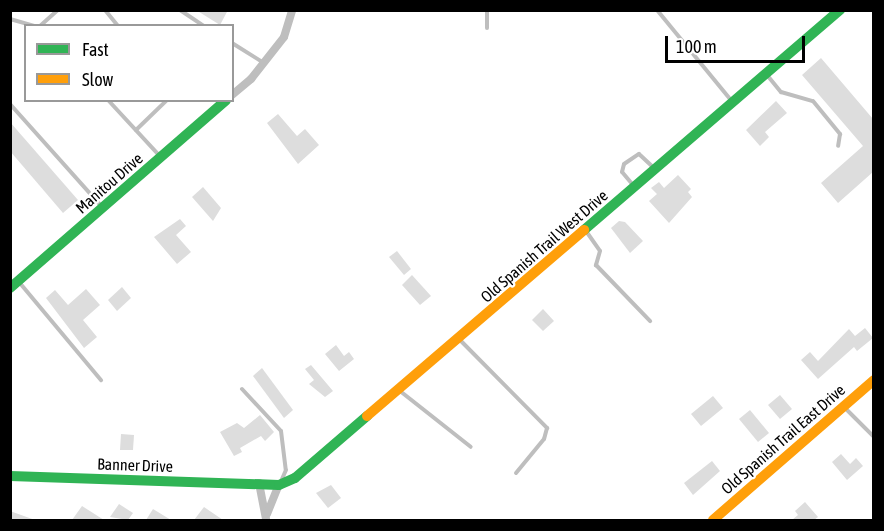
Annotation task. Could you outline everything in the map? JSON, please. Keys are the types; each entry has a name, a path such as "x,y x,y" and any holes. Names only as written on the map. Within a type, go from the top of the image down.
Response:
{"street":[{"path":"234,93 264,63 284,38 292,10"},
{"name":"Old Spanish Trail West Drive","path":"279,484 295,478 400,391 840,10"},
{"name":"Manitou Drive","path":"15,285 224,102"},
{"name":"Old Spanish Trail East Drive","path":"713,520 873,380"},
{"name":"Banner Drive","path":"10,476 259,483"},
{"path":"259,483 279,484 266,518 259,483"}],"lane":[{"path":"42,24 58,10"},
{"path":"105,10 116,24"},
{"path":"180,10 201,24"},
{"path":"487,28 488,10"},
{"path":"657,10 733,103"},
{"path":"10,19 28,24"},
{"path":"234,44 264,63"},
{"path":"766,74 781,92 813,101 840,134 838,146"},
{"path":"110,102 161,157"},
{"path":"136,130 165,102"},
{"path":"10,104 103,208"},
{"path":"635,188 622,172 628,159 642,155 656,170"},
{"path":"585,231 600,251 596,265 650,321"},
{"path":"15,285 101,380"},
{"path":"460,339 547,428 544,439 516,473"},
{"path":"242,389 281,431 286,470 279,484"},
{"path":"400,391 471,447"},
{"path":"843,406 873,437"}],"building":[{"path":"196,10 228,10 218,24"},
{"path":"821,58 873,119 873,172 838,203 821,183 863,146 802,75"},
{"path":"776,101 787,113 765,132 769,137 760,146 746,130"},
{"path":"278,114 297,136 305,129 319,145 298,164 267,123"},
{"path":"10,122 78,200 63,213 10,151"},
{"path":"678,175 691,189 688,192 692,197 669,223 649,201 657,194 651,188 659,182 664,188"},
{"path":"203,187 221,208 213,221 192,197"},
{"path":"180,219 186,226 176,235 191,252 177,264 154,237"},
{"path":"619,221 625,222 643,241 630,253 611,228"},
{"path":"397,251 411,269 404,275 389,257"},
{"path":"412,275 431,296 420,305 402,285"},
{"path":"122,287 131,298 117,311 108,300"},
{"path":"86,289 100,305 83,320 97,337 84,348 46,298 55,290 68,305"},
{"path":"543,309 554,321 543,331 532,320"},
{"path":"865,328 873,338 857,351 854,347 818,379 801,360 810,352 818,361 849,329 855,336"},
{"path":"336,345 344,356 349,352 354,359 339,371 325,354"},
{"path":"311,365 333,391 325,397 309,384 314,380 305,369"},
{"path":"262,368 293,410 284,418 253,376"},
{"path":"780,395 792,409 780,419 768,405"},
{"path":"713,396 723,408 701,426 691,414"},
{"path":"750,410 769,433 758,442 739,419"},
{"path":"260,415 274,432 265,441 261,436 240,448 242,452 234,456 220,432 237,423 244,428"},
{"path":"121,434 134,435 133,450 120,450"},
{"path":"841,454 850,464 856,458 863,466 847,480 832,462"},
{"path":"712,461 720,471 693,495 684,483"},
{"path":"331,485 341,498 328,508 316,493"},
{"path":"805,502 818,517 814,520 792,520 798,515 795,511"},
{"path":"119,504 133,513 128,520 110,517"},
{"path":"82,506 104,520 72,520"},
{"path":"204,507 223,520 194,520"},
{"path":"153,509 171,520 146,520"},
{"path":"10,511 35,520 10,520"}],"traffic: fast":[{"path":"584,230 840,10"},
{"path":"10,288 224,102"},
{"path":"10,476 279,485 295,478 367,416"}],"traffic: slow":[{"path":"367,416 584,230"},
{"path":"713,520 874,380"}]}
